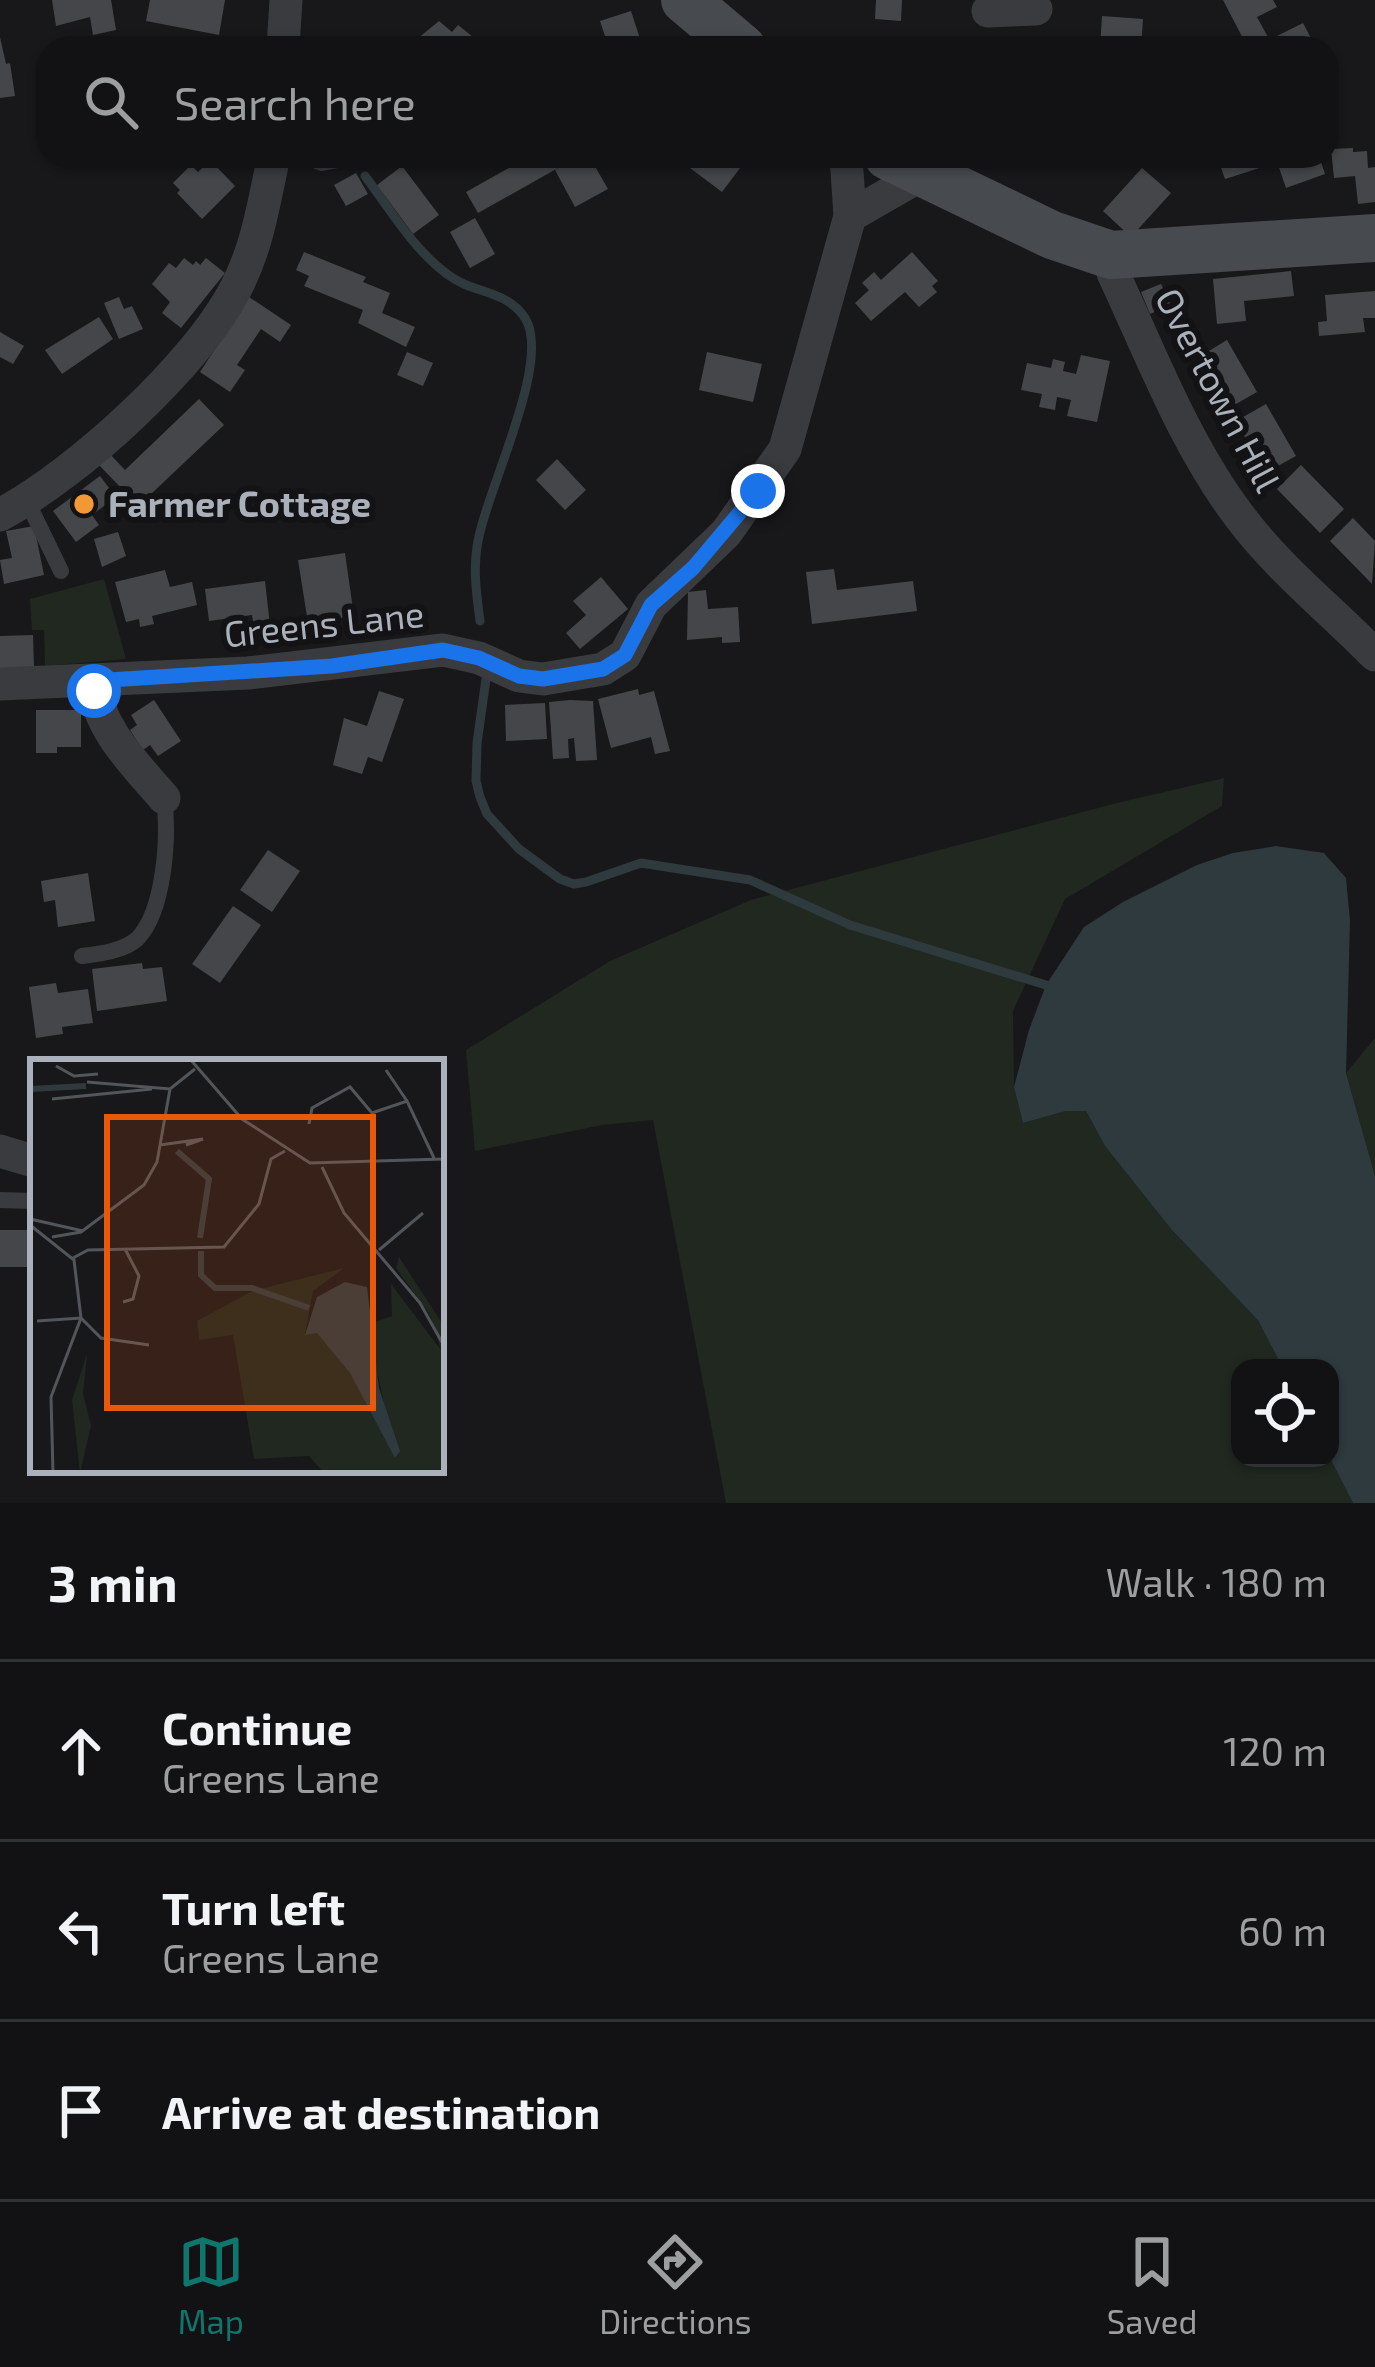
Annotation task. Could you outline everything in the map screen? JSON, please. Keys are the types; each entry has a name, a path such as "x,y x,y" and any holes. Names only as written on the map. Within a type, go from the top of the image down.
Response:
{"main road":[{"path":"685,0 728,36"},
{"path":"912,168 1052,235 1111,255 1374,238"}],"street":[{"path":"284,36 286,0"},
{"path":"988,11 1038,14"},
{"path":"14,508 125,419 217,319 236,290 260,228 272,168"},
{"name":"Greens Lane","path":"0,683 332,666 443,650 479,658 519,676 543,679 603,669 625,655 651,605 726,533 785,449 850,216 847,168"},
{"path":"850,216 903,168"},
{"name":"Overtown Hill","path":"1111,255 1113,273 1161,376 1225,496 1273,557 1375,655"},
{"path":"93,681 100,714 130,760 164,798"},
{"path":"0,1151 30,1159"}],"lane":[{"path":"14,508 61,571"},
{"path":"82,956 108,952 136,939 148,918 165,855 164,798"},
{"path":"0,1200 30,1201"}],"shaded area":[{"path":"104,579 126,659 45,666 44,630 32,630 30,599"},
{"path":"1224,778 1222,806 1065,899 1013,1011 1014,1087 1023,1123 1066,1111 1086,1111 1105,1146 1171,1229 1259,1320 1278,1359 1231,1359 1231,1467 1335,1467 1353,1503 726,1503 653,1120 602,1125 475,1151 466,1050 610,961 751,900"},
{"path":"1276,846 1324,853 1346,878 1350,921 1346,1073 1375,1176 1375,1503 1353,1503 1335,1467 1339,1467 1339,1359 1278,1359 1258,1320 1171,1229 1105,1146 1086,1111 1066,1111 1023,1123 1014,1087 1046,985 1084,927 1197,865"},
{"path":"1375,1038 1375,1176 1346,1073"}],"building":[{"path":"52,0 111,0 116,30 93,35 90,17 56,26"},
{"path":"150,0 225,0 219,35 146,21"},
{"path":"876,0 902,0 901,21 875,19"},
{"path":"1223,0 1273,0 1277,7 1257,17 1267,36 1242,36"},
{"path":"631,11 639,36 605,36 600,21"},
{"path":"1102,16 1143,19 1142,36 1101,36"},
{"path":"439,21 452,32 458,25 472,36 421,36"},
{"path":"1303,23 1310,36 1277,36"},
{"path":"0,37 15,96 0,98"},
{"path":"1339,149 1367,151 1368,168 1375,167 1375,202 1358,204 1355,176 1334,178"},
{"path":"188,168 198,172 218,168 235,186 202,219 173,183"},
{"path":"404,168 439,215 413,234 377,185"},
{"path":"509,168 558,168 478,213 466,192"},
{"path":"596,168 608,189 575,207 555,170"},
{"path":"690,168 740,168 722,192"},
{"path":"1142,168 1171,193 1131,237 1103,211"},
{"path":"1221,168 1260,168 1225,179"},
{"path":"1279,168 1323,168 1325,174 1286,188"},
{"path":"356,173 368,194 346,206 334,185"},
{"path":"475,218 495,254 470,268 450,232"},
{"path":"304,252 366,277 363,282 390,293 382,313 415,327 406,347 358,323 363,310 304,286 309,276 296,270"},
{"path":"912,252 938,281 932,286 937,292 919,307 905,292 871,321 855,303 869,290 862,283 874,272 881,280"},
{"path":"184,258 200,265 206,258 225,273 181,328 162,313 170,302 152,284 169,263 176,268"},
{"path":"1291,271 1294,296 1244,301 1246,321 1217,324 1213,279"},
{"path":"1161,284 1171,305 1150,314 1141,292"},
{"path":"1375,291 1375,318 1363,318 1365,332 1319,336 1318,322 1327,321 1325,295"},
{"path":"119,297 124,309 132,306 143,329 119,339 104,303"},
{"path":"249,297 291,325 280,342 261,329 237,365 245,370 230,392 200,372"},
{"path":"99,317 113,339 62,374 45,350"},
{"path":"0,332 24,346 13,364 0,357"},
{"path":"1227,340 1257,392 1229,408 1199,357"},
{"path":"407,352 433,363 423,386 397,375"},
{"path":"707,352 762,364 753,402 699,390"},
{"path":"1081,355 1110,361 1097,422 1067,416 1071,400 1057,397 1055,410 1039,407 1042,394 1021,390 1027,363 1051,368 1053,359 1065,362 1063,371 1076,374"},
{"path":"199,399 224,425 149,496 160,508 150,518 99,465 110,454 125,470"},
{"path":"1266,404 1296,456 1265,473 1236,421"},
{"path":"557,459 586,490 565,510 536,480"},
{"path":"1301,465 1344,509 1320,533 1277,489"},
{"name":"Farmer Cottage","path":"100,476 116,497 92,515 99,525 76,542 53,511"},
{"path":"1353,518 1375,541 1372,584 1330,541"},
{"path":"34,526 44,575 4,584 0,560 12,558 6,531"},
{"path":"118,532 126,556 102,567 94,539"},
{"path":"345,553 354,616 308,623 298,560"},
{"path":"834,569 837,590 913,581 917,611 812,624 806,572"},
{"path":"165,570 170,587 192,582 197,605 152,616 154,624 140,627 139,619 126,622 115,582"},
{"path":"601,577 628,609 580,649 566,633 586,615 573,601"},
{"path":"265,581 270,625 254,627 252,615 209,621 205,589"},
{"path":"706,590 708,609 738,607 740,642 722,643 722,637 687,640 688,592"},
{"path":"33,635 34,668 0,669 0,636"},
{"path":"638,689 639,695 654,691 670,751 655,754 651,737 611,748 598,699"},
{"path":"379,691 404,699 382,762 368,757 362,774 333,765 344,718 367,726"},
{"path":"154,700 181,741 158,756 150,745 143,750 130,730 137,725 131,715"},
{"path":"593,701 597,760 576,761 574,738 568,739 569,758 553,759 549,702"},
{"path":"545,703 547,739 506,741 505,705"},
{"path":"36,710 81,710 81,747 36,753"},
{"path":"268,850 300,871 272,912 240,890"},
{"path":"88,873 95,921 58,927 55,900 44,902 41,881"},
{"path":"233,906 261,925 220,983 192,964"},
{"path":"142,963 143,969 162,967 167,1001 97,1011 92,969"},
{"path":"56,983 58,993 88,989 93,1023 62,1027 63,1034 36,1038 29,987"},
{"path":"0,1230 30,1230 30,1267 0,1267"}],"waterway":[{"path":"365,176 423,253 457,280 517,309 531,338 524,396 477,547 480,621"},
{"path":"486,679 477,743 480,797 487,814 519,849 560,879 586,882 641,863 750,880 850,925 1046,985"}],"place":[{"name":"Farmer Cottage","path":"84,504"}],"route":[{"path":"94,691 93,681 332,666 443,650 479,658 519,676 543,679 603,669 625,655 651,605 726,533 758,491"}]}
